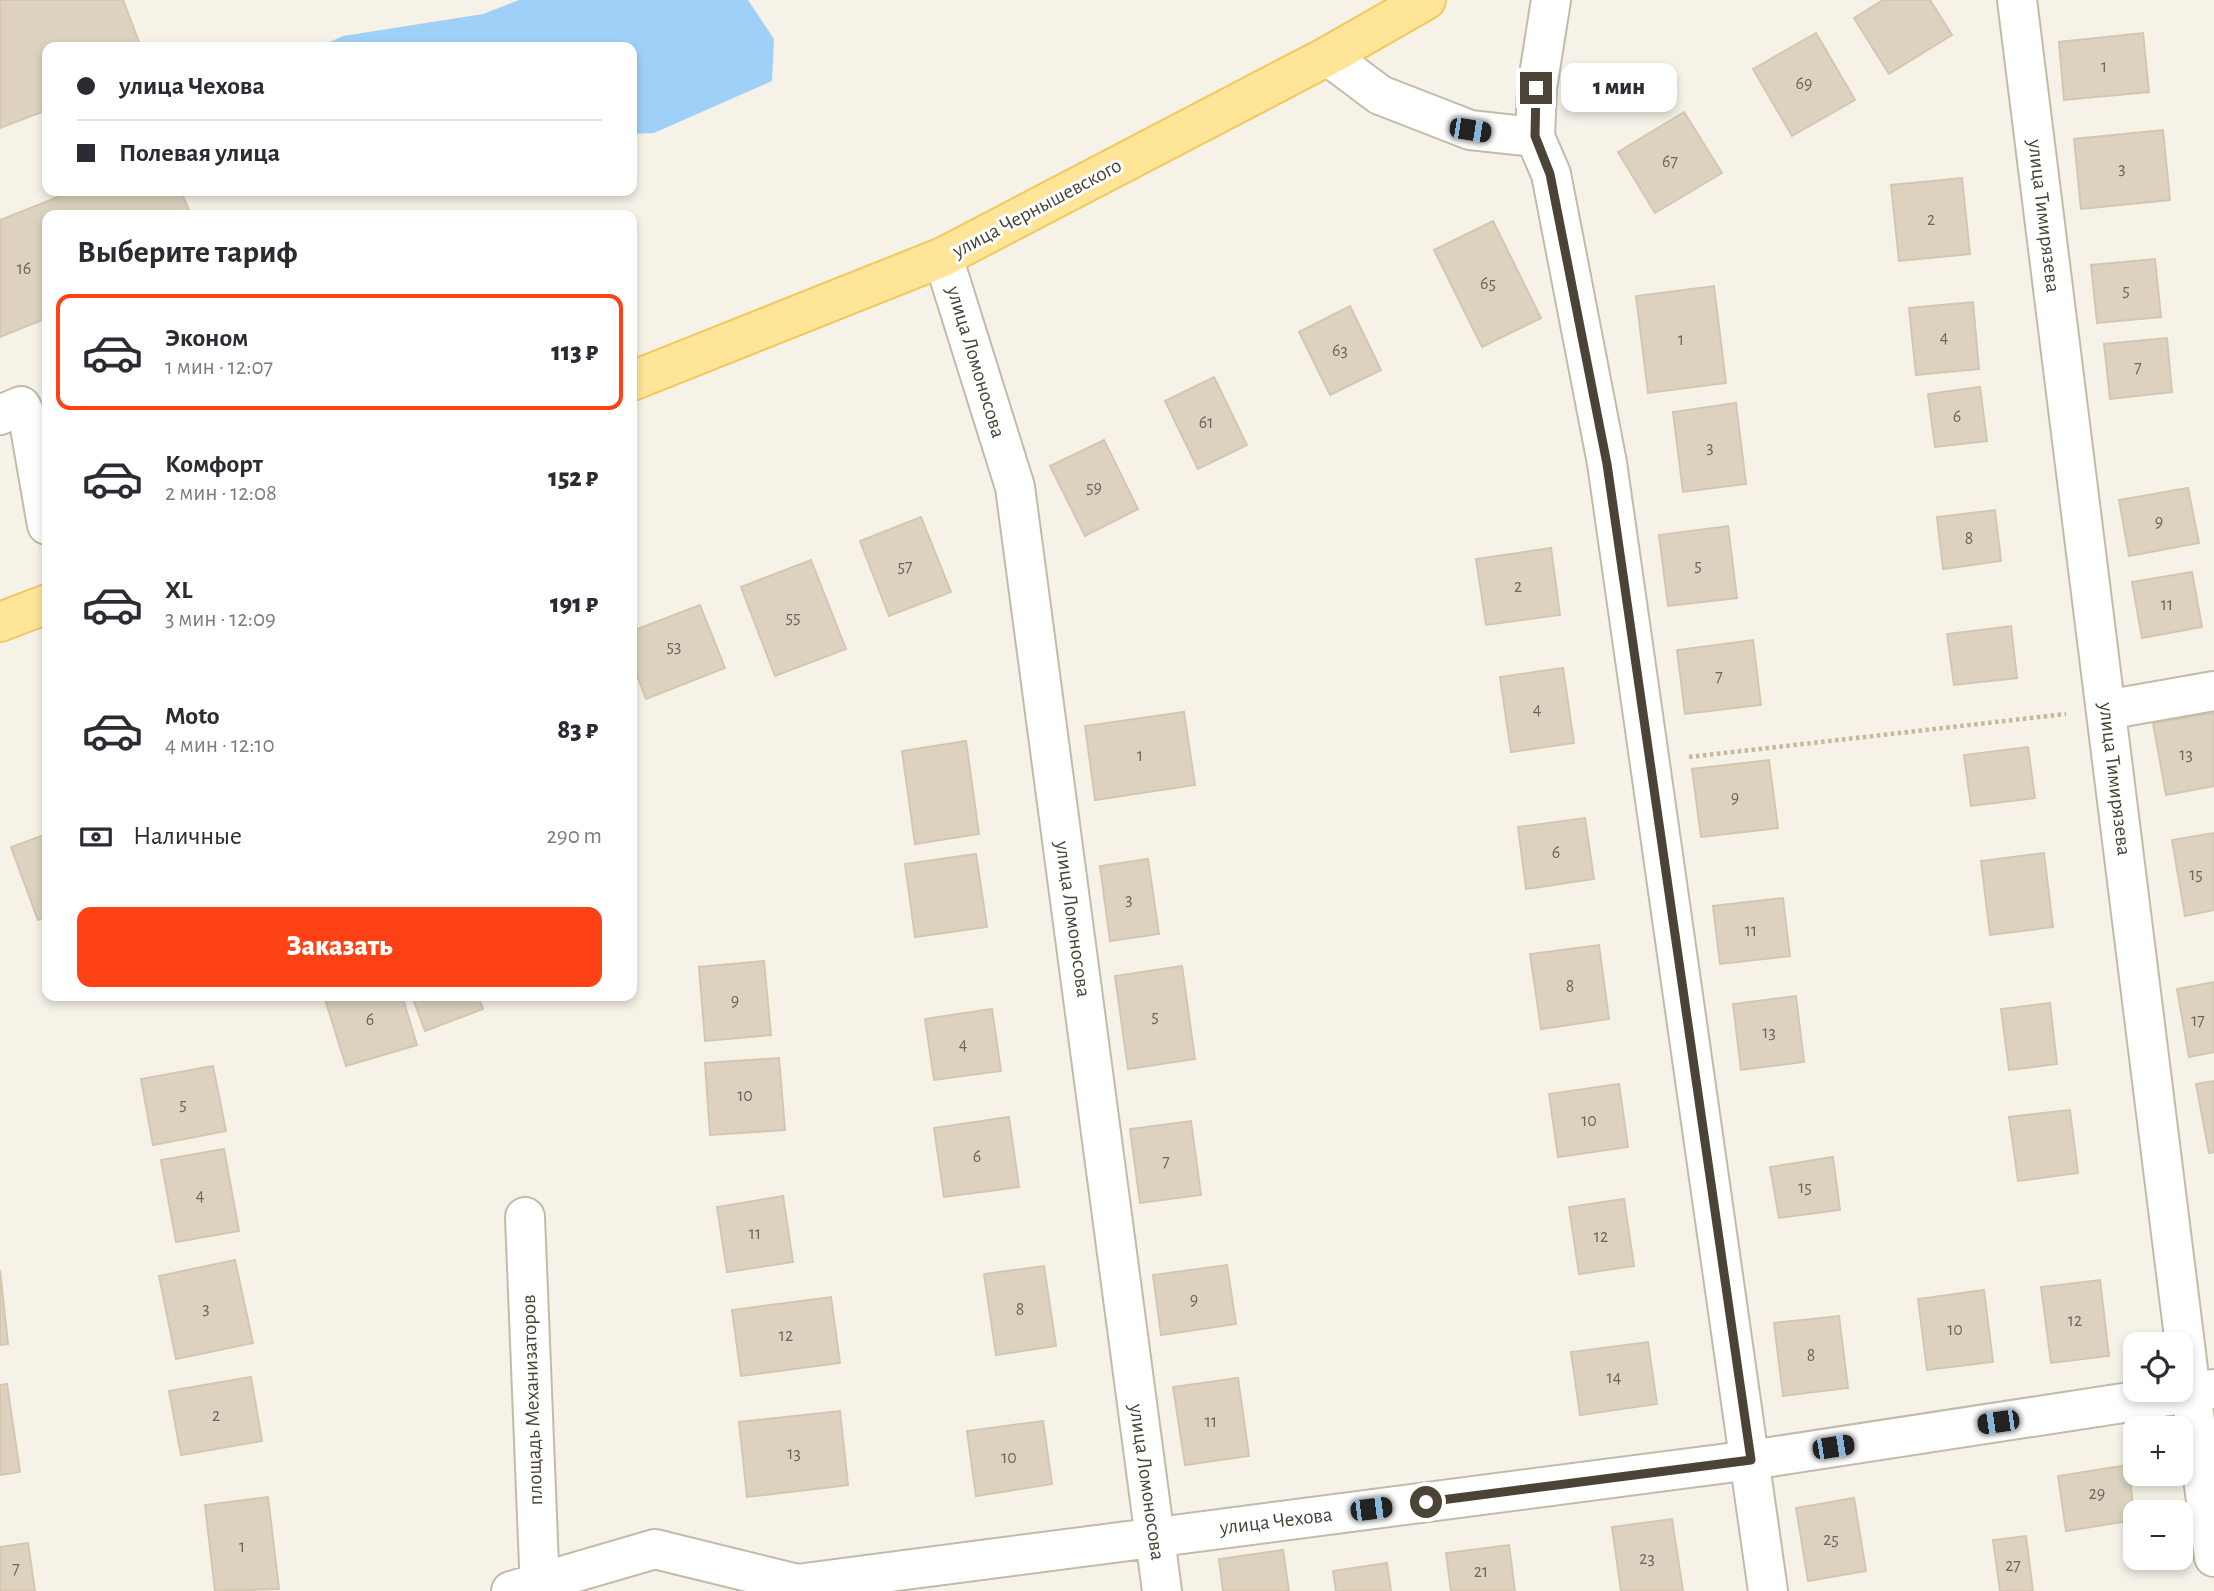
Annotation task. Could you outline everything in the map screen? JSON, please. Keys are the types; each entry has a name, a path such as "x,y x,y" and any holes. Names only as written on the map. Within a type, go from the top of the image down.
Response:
{"main road":[{"name":"улица Чернышевского","path":"637,380 943,257 1328,56 1426,0"},
{"path":"0,622 42,606"}],"street":[{"path":"1551,0 1536,88 1535,136 1550,174 1607,464 1768,1591"},
{"name":"улица Тимирязева","path":"2017,0 2106,710 2202,1391 2214,1557"},
{"path":"1328,56 1380,94 1457,125 1480,131 1535,136"},
{"name":"улица Ломоносова","path":"943,257 1015,487 1162,1591"},
{"path":"0,415 21,406 29,422 42,496"},
{"path":"2106,710 2214,691"},
{"name":"площадь Механизаторов","path":"525,1217 530,1589"},
{"name":"улица Чехова","path":"530,1589 655,1549 797,1584 1751,1460 2202,1391"}],"path":[{"path":"1650,761 2106,710"}],"water":[{"path":"519,0 748,0 774,39 772,81 654,133 637,134 637,42 330,42 343,36 483,14"}],"building":[{"path":"0,0 123,0 139,42 42,42 42,112 0,128"},
{"path":"1883,0 1930,0 1952,35 1889,74 1854,18"},
{"path":"1816,33 1855,100 1792,136 1753,69"},
{"path":"2143,33 2149,92 2064,100 2059,42"},
{"path":"1684,112 1722,173 1655,213 1618,152"},
{"path":"2163,130 2170,200 2081,209 2074,139"},
{"path":"1962,178 1970,254 1899,261 1891,185"},
{"path":"60,196 183,196 189,210 42,210 42,320 0,337 0,220"},
{"path":"1493,221 1541,318 1482,347 1434,250"},
{"path":"2155,259 2161,317 2097,323 2091,265"},
{"path":"1714,286 1726,383 1648,393 1636,296"},
{"path":"1973,302 1979,369 1916,375 1909,308"},
{"path":"1350,306 1381,370 1330,395 1299,332"},
{"path":"2167,338 2172,392 2110,399 2104,344"},
{"path":"1214,377 1247,445 1198,469 1165,401"},
{"path":"1980,387 1987,441 1935,447 1928,394"},
{"path":"1736,403 1746,484 1683,492 1673,412"},
{"path":"1104,440 1138,509 1085,536 1050,466"},
{"path":"2188,488 2199,543 2129,556 2119,500"},
{"path":"1995,510 2001,561 1943,569 1937,517"},
{"path":"921,517 951,592 889,616 860,541"},
{"path":"1728,526 1737,598 1668,606 1659,535"},
{"path":"1551,548 1560,615 1486,625 1476,559"},
{"path":"811,560 846,649 775,676 741,587"},
{"path":"2192,572 2202,627 2142,638 2132,582"},
{"path":"700,605 725,668 646,699 637,675 637,629"},
{"path":"2011,626 2017,678 1954,685 1947,634"},
{"path":"1753,640 1761,705 1685,714 1677,650"},
{"path":"1563,668 1574,743 1511,752 1500,677"},
{"path":"1184,712 1195,785 1095,800 1085,726"},
{"path":"2214,713 2214,786 2166,795 2153,723"},
{"path":"966,741 979,834 915,844 902,751"},
{"path":"2028,747 2035,798 1971,806 1964,755"},
{"path":"1769,760 1778,828 1701,837 1692,769"},
{"path":"1585,818 1594,879 1526,889 1518,827"},
{"path":"2214,833 2214,910 2185,916 2172,840"},
{"path":"42,836 42,919 38,920 11,847"},
{"path":"2044,853 2053,927 1990,935 1981,861"},
{"path":"976,854 987,927 915,937 905,864"},
{"path":"1148,859 1159,934 1110,941 1100,866"},
{"path":"1783,898 1790,956 1720,964 1713,906"},
{"path":"1599,945 1609,1019 1541,1029 1530,954"},
{"path":"764,961 771,1035 705,1041 699,967"},
{"path":"1182,966 1195,1059 1128,1069 1115,976"},
{"path":"2214,982 2214,1052 2189,1057 2177,989"},
{"path":"1796,996 1804,1062 1741,1070 1733,1004"},
{"path":"326,1001 404,1001 417,1045 346,1066"},
{"path":"414,1001 480,1001 483,1009 425,1031"},
{"path":"2050,1003 2057,1064 2009,1070 2001,1009"},
{"path":"992,1009 1001,1071 934,1080 925,1019"},
{"path":"779,1058 785,1130 710,1135 705,1063"},
{"path":"213,1066 226,1131 153,1145 141,1079"},
{"path":"2214,1081 2214,1152 2209,1153 2196,1084"},
{"path":"1619,1084 1628,1147 1558,1157 1549,1094"},
{"path":"2070,1110 2078,1173 2018,1181 2009,1117"},
{"path":"1009,1117 1019,1187 944,1197 934,1128"},
{"path":"1191,1121 1201,1195 1140,1203 1130,1129"},
{"path":"224,1149 239,1231 176,1242 161,1160"},
{"path":"1833,1157 1840,1210 1779,1218 1770,1167"},
{"path":"783,1196 793,1262 727,1272 717,1207"},
{"path":"1624,1199 1634,1266 1579,1274 1569,1207"},
{"path":"235,1260 253,1343 176,1359 159,1276"},
{"path":"1227,1265 1236,1324 1161,1335 1153,1275"},
{"path":"1044,1266 1056,1346 996,1355 984,1274"},
{"path":"0,1270 8,1344 0,1345"},
{"path":"2100,1280 2109,1356 2051,1363 2041,1287"},
{"path":"1984,1290 1993,1362 1927,1370 1918,1299"},
{"path":"831,1297 840,1363 741,1376 732,1310"},
{"path":"1839,1316 1848,1388 1783,1396 1774,1323"},
{"path":"1648,1342 1657,1404 1580,1415 1571,1352"},
{"path":"251,1377 262,1441 181,1455 169,1391"},
{"path":"1238,1378 1249,1456 1185,1465 1173,1387"},
{"path":"7,1384 20,1472 0,1475 0,1385"},
{"path":"840,1411 848,1485 747,1497 739,1422"},
{"path":"1043,1421 1052,1484 976,1496 967,1431"},
{"path":"2123,1466 2123,1486 2131,1486 2132,1500 2123,1500 2123,1522 2066,1531 2058,1476"},
{"path":"268,1497 279,1589 215,1591 205,1505"},
{"path":"1854,1498 1866,1571 1808,1581 1796,1508"},
{"path":"1672,1519 1683,1591 1621,1591 1612,1527"},
{"path":"2026,1536 2033,1591 2000,1591 1993,1540"},
{"path":"28,1543 35,1591 0,1591 0,1547"},
{"path":"1509,1545 1515,1591 1451,1591 1446,1553"},
{"path":"1283,1550 1289,1591 1223,1591 1219,1559"},
{"path":"1387,1563 1391,1591 1336,1591 1333,1571"}],"route":[{"path":"1426,1502 1751,1460 1607,464 1550,174 1535,136 1536,88"}]}
